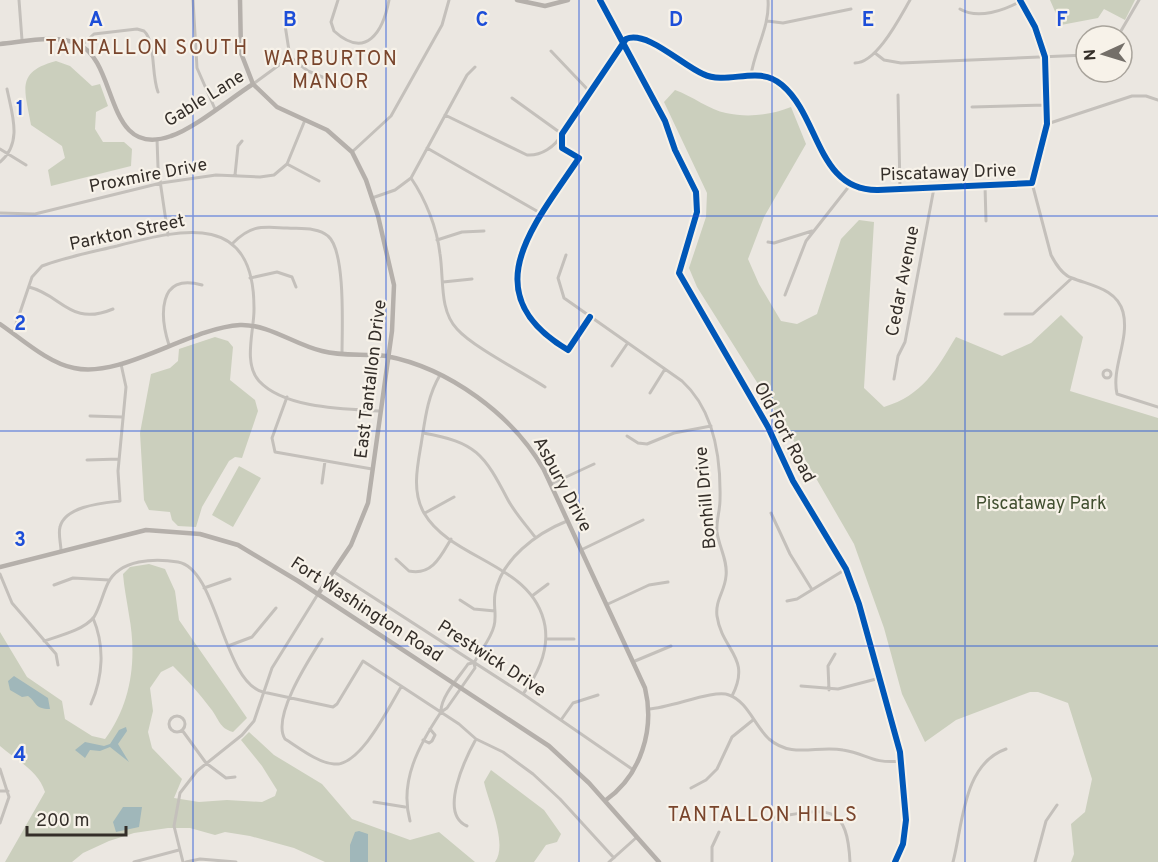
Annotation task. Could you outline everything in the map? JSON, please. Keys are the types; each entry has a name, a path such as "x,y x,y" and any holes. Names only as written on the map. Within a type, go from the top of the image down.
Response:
{"street":[{"path":"20,0 22,42"},
{"path":"193,0 198,68 203,86 215,109"},
{"name":"East Tantallon Drive","path":"240,0 241,53 253,84 278,107 332,133 352,152 362,170 386,241 394,285 394,314 389,357 373,469 362,524 334,572 318,594"},
{"path":"338,0 331,22 334,32 362,44 374,38 389,0"},
{"path":"352,152 391,116 443,22 449,0"},
{"path":"517,0 545,6 568,0"},
{"name":"Old Fort Road","path":"600,0 665,121 675,150 696,192 698,212 679,268 680,273 768,427 793,481 846,569 895,725 901,761 906,820 903,844 896,862"},
{"path":"751,75 754,55 767,21 768,0"},
{"path":"855,63 864,62 875,53 910,0"},
{"path":"960,9 970,12 995,12 1020,0"},
{"name":"Piscataway Drive","path":"850,185 867,190 1032,183 1047,124 1045,57 1035,27 1020,0"},
{"path":"1125,24 1139,0"},
{"path":"767,21 783,23 851,9"},
{"path":"285,25 290,57 308,71 346,87"},
{"path":"0,44 60,40 81,46 94,33 136,29 144,31 151,42 152,72 158,92"},
{"path":"445,115 530,155 540,154 556,144 622,43 629,37 641,39 707,76 751,75 774,79 791,94 838,175 850,185 803,247 785,295"},
{"name":"Gable Lane","path":"81,46 98,62 121,121 134,133 157,139 175,135 290,57"},
{"path":"551,51 590,92"},
{"path":"875,53 886,61 901,63 1074,56"},
{"path":"372,198 395,190 411,178 467,75 475,67"},
{"path":"0,162 8,155 15,128 7,89"},
{"path":"898,95 900,189"},
{"path":"1047,124 1132,96 1146,96 1158,100"},
{"path":"512,98 562,134"},
{"path":"972,108 1046,105"},
{"path":"305,120 287,164 319,181"},
{"path":"562,134 561,147 579,158 524,242 517,268 518,294 527,316 545,337 568,350 590,317"},
{"path":"157,139 168,235"},
{"path":"235,175 238,146 242,141"},
{"path":"427,148 542,214"},
{"path":"0,149 26,165"},
{"name":"Proxmire Drive","path":"0,213 36,214 161,183 235,175 269,176 278,173 287,164"},
{"path":"411,178 425,203 437,240 446,311 456,329 545,387"},
{"path":"1032,183 1051,255 1060,269 1072,278 1106,291 1120,304 1125,327 1116,390 1118,396 1158,407"},
{"path":"985,186 987,221"},
{"name":"Cedar Avenue","path":"894,379 898,356 905,342 934,188"},
{"path":"342,354 343,301 334,247 329,237 316,231 260,227 248,230 232,243 243,257 250,278 254,298 252,363 255,374 265,386 287,397 327,407 381,411"},
{"path":"437,240 462,232 484,231"},
{"path":"768,242 774,243 814,231"},
{"name":"Parkton Street","path":"13,333 36,270 48,264 168,235 208,232 232,243"},
{"name":"Bonhill Drive","path":"566,255 558,272 559,289 568,303 688,387 698,398 711,426 720,487 717,532 727,569 726,580 717,604 717,614 720,627 739,664 740,671 732,696"},
{"path":"250,278 274,272 285,273 292,277 296,287"},
{"path":"1005,314 1033,314 1072,278"},
{"path":"443,282 472,279"},
{"path":"169,345 162,317 167,298 179,284 189,282 202,285"},
{"path":"29,287 43,292 60,306 74,312 90,314 113,309"},
{"name":"Asbury Drive","path":"0,324 52,358 73,368 98,370 121,364 211,330 238,325 252,326 315,349 342,354 389,357 418,364 493,408 510,423 531,448 551,484 583,549 645,688 649,709 646,737 633,770 621,787 606,800"},
{"path":"612,366 627,344"},
{"path":"61,551 59,529 66,517 73,512 120,501 119,459 126,380 121,364"},
{"path":"650,393 665,369"},
{"path":"1112,374 1118,375"},
{"path":"440,375 429,396 416,482 425,513 451,539 505,572 532,596 541,611 546,639 539,668 523,694"},
{"path":"287,397 272,438 275,452 373,469"},
{"path":"90,416 122,417"},
{"path":"627,436 638,443 646,444 674,433 711,426"},
{"path":"423,433 456,440 478,453 496,474 512,506 535,537"},
{"path":"87,460 119,459"},
{"path":"321,483 326,461"},
{"path":"551,484 594,464"},
{"path":"425,513 454,497"},
{"path":"771,513 777,521 790,554 812,588"},
{"path":"583,549 643,520"},
{"path":"410,822 405,807 411,768 430,729 475,668 474,663 493,628 495,592 505,572 520,551 535,537 568,521"},
{"name":"Fort Washington Road","path":"0,567 140,531 200,534 247,549 462,687 549,746 606,800 659,862"},
{"path":"396,559 409,571 425,571 437,562 451,539"},
{"path":"44,641 74,630 93,618 109,580 117,571 132,563 170,561 183,563 192,569 204,588 228,646 248,683 263,692 334,706 363,661 441,712 476,739 503,752 533,774 614,858"},
{"path":"787,601 796,599 846,569"},
{"name":"Prestwick Drive","path":"334,572 523,694 633,770"},
{"path":"0,574 6,596 56,654 58,665"},
{"path":"54,585 73,578 109,580"},
{"path":"204,588 230,579"},
{"path":"608,604 650,585 668,582"},
{"path":"532,596 548,584"},
{"path":"236,862 200,859 184,862 174,826 178,799 189,779 249,728 259,711 272,668 318,594"},
{"path":"0,598 6,596"},
{"path":"460,600 474,609 495,611"},
{"path":"228,646 252,637 276,608"},
{"path":"91,704 101,655 100,637 93,618"},
{"path":"322,639 294,684 282,730 284,737 327,762 338,764 349,762 357,756 401,687"},
{"path":"546,639 574,639"},
{"path":"634,661 671,646"},
{"path":"829,690 828,666 835,654"},
{"path":"441,712 442,704 455,683 468,664 474,663"},
{"path":"801,686 829,690 880,678"},
{"path":"649,709 676,706 713,693 732,696 770,740 788,749 800,752 839,749 875,761 901,761"},
{"path":"561,720 573,703 598,695"},
{"path":"176,717 182,719 184,725 182,730 172,730 169,724 171,719 176,717"},
{"path":"691,788 706,780 717,769 732,737 753,720"},
{"path":"423,740 429,743 432,741 435,735 430,729"},
{"path":"182,730 206,763 223,777 235,777"},
{"path":"467,826 461,823 457,812 456,786 462,764 476,739"},
{"path":"953,862 971,784 986,762 997,752 1006,749"},
{"path":"0,770 8,790 8,804 0,823"},
{"path":"0,791 8,790"},
{"path":"374,802 405,807"},
{"path":"1035,862 1046,821 1057,805"},
{"path":"775,817 821,811 832,814 846,829 850,862"},
{"path":"712,862 712,847 718,832"},
{"path":"609,862 637,837"},
{"path":"134,862 179,850"}],"green space":[{"path":"1050,0 1135,0 1125,20 1104,9 1098,18 1061,25"},
{"path":"56,61 70,66 92,86 100,84 108,106 96,112 95,129 103,142 124,142 132,149 131,166 51,186 48,170 65,158 62,146 31,125 25,92 28,77 34,71"},
{"name":"Piscataway Park","path":"675,90 714,109 734,115 759,115 791,107 806,144 764,217 748,259 759,284 781,321 797,324 817,314 841,239 859,220 874,222 864,388 884,407 909,396 919,388 935,370 956,337 1002,356 1031,343 1061,315 1083,337 1070,391 1158,418 1158,862 1071,862 1074,854 1071,824 1085,812 1092,779 1068,703 1038,692 1030,692 956,720 925,742 902,694 884,628 854,544 802,454 697,287 689,268 706,217 707,193 664,102"},
{"path":"215,337 228,341 233,347 230,380 255,400 258,411 242,458 235,457 229,461 202,507 196,527 178,526 172,520 170,512 149,510 144,500 140,433 151,374 170,368 178,361 179,349"},
{"path":"239,466 261,478 233,527 212,515"},
{"path":"149,564 165,569 175,591 179,620 247,718 233,732 228,730 222,726 202,698 173,666 161,672 150,688 153,711 148,732 152,748 182,779 174,798 199,802 227,800 262,802 275,796 277,790 262,766 241,740 249,732 274,755 322,784 352,819 410,840 439,832 475,862 325,862 294,848 250,836 225,832 215,835 190,828 168,828 134,833 109,841 83,853 72,862 5,862 45,792 42,784 32,772 0,746 0,632 27,677 62,701 65,719 92,736 105,739 127,695 132,664 131,631 123,574 130,567"},
{"path":"491,770 544,810 561,834 557,842 546,845 534,862 495,862 499,835 484,782"}],"water":[{"path":"14,676 48,698 50,709 41,708 28,696 22,697 10,690 8,681"},
{"path":"126,727 127,731 118,744 129,762 110,747 100,751 90,750 85,758 75,750 85,742 104,746 110,744 119,730"},
{"path":"123,807 142,807 139,827 116,832 113,822"},
{"path":"355,832 368,834 368,862 350,862 350,845"}],"cycle path":[{"path":"600,0 665,121 675,150 696,192 697,212 679,273 768,427 793,481 846,569 859,604 900,752 906,820 903,844 895,862"},
{"path":"590,317 568,350 539,328 523,305 517,282 521,258 530,233 579,158 562,148 562,134 626,39 635,38 654,44 695,70 713,77 753,75 773,79 795,99 831,166 843,179 858,187 878,190 1032,183 1047,124 1045,57 1035,27 1020,0"}],"district":[{"name":"TANTALLON SOUTH","path":"147,47"},
{"name":"WARBURTON MANOR","path":"331,70"},
{"name":"TANTALLON HILLS","path":"763,814"}]}
